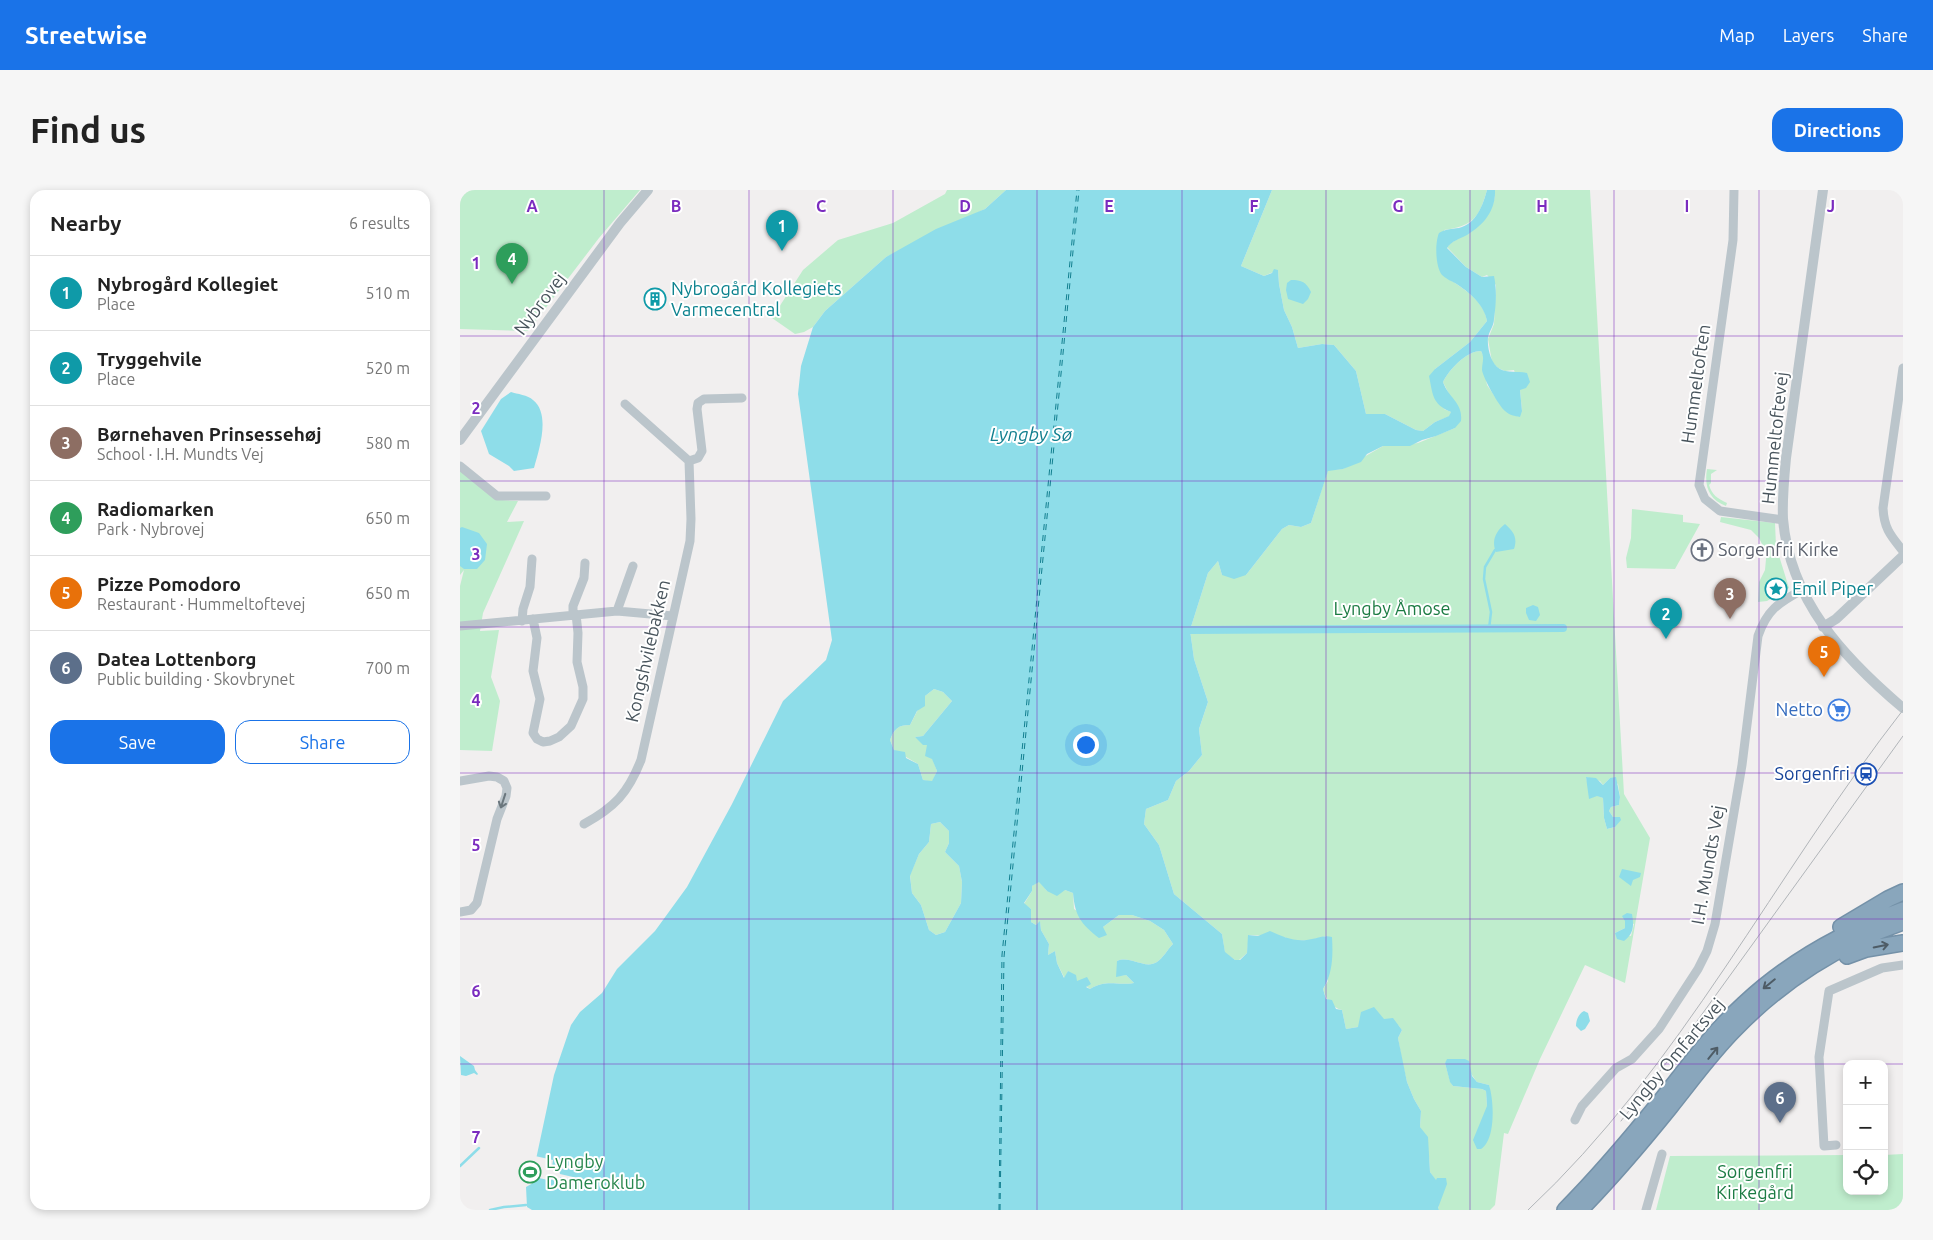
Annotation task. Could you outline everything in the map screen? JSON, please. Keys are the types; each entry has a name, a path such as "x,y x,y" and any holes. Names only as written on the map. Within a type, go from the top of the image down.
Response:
{"highway":[{"path":"1798,962 1827,936 1903,892"},
{"name":"Lyngby Omfartsvej","path":"1565,1210 1599,1176 1709,1040 1744,1004 1798,962 1839,938 1903,910"},
{"name":"Lyngby Omfartsvej","path":"1580,1210 1624,1162 1736,1028 1787,984 1835,953 1886,928 1903,922"},
{"path":"1787,984 1849,955 1866,949 1903,943"}],"street":[{"name":"Nybrovej","path":"460,440 620,223 648,190"},
{"name":"Hummeltoften","path":"1734,190 1733,240 1700,485 1705,499 1720,511 1783,520"},
{"name":"Hummeltoftevej","path":"1823,190 1786,458 1782,497 1783,520 1792,564 1802,590 1823,627 1860,669 1889,693 1903,708"},
{"path":"1903,368 1899,430 1883,508 1884,522 1888,533 1903,551"},
{"path":"625,404 689,461 698,458 702,451 698,403 704,399 742,398"},
{"name":"Kongshvilebakken","path":"584,824 604,813 617,802 634,778 641,760 690,539 689,461"},
{"path":"460,466 497,496 546,496"},
{"path":"1823,627 1836,619 1903,556"},
{"path":"522,621 522,609 530,587 532,559"},
{"path":"532,619 537,638 533,671 540,699 532,733 537,739 546,742 558,737 571,726 583,699 584,687 577,662 578,633 573,606 584,578 585,563"},
{"path":"617,611 633,566"},
{"name":"I.H. Mundts Vej","path":"1575,1120 1582,1106 1616,1068 1632,1059 1658,1030 1698,969 1707,951 1715,924 1742,765 1758,636 1764,618 1776,605 1802,590"},
{"path":"460,626 617,611 673,616"},
{"name":"Hummeltoftevej","path":"1889,693 1903,700"},
{"path":"460,781 489,776 497,777 504,781 506,788 506,796 497,818 477,902 471,910 460,912"},
{"path":"1836,1145 1824,1146 1820,1093 1819,1057 1829,991 1882,968 1903,965"},
{"path":"1646,1210 1662,1154"}],"green space":[{"path":"460,190 640,190 599,238 528,331 460,329"},
{"path":"947,190 1006,190 985,209 886,257 825,311 813,327 804,332 795,334 772,318 803,270 838,240 893,223 945,194"},
{"path":"1272,190 1487,190 1481,208 1473,219 1462,226 1444,230 1449,279 1467,291 1478,302 1487,321 1470,342 1435,369 1444,409 1451,412 1450,416 1435,422 1423,431 1416,430 1385,414 1366,414 1356,371 1334,345 1322,344 1298,348 1292,327 1284,310 1278,270 1264,276 1241,266"},
{"name":"Lyngby Åmose","path":"1495,190 1590,190 1624,794 1650,838 1625,983 1585,965 1540,1059 1508,1134 1504,1133 1495,1205 1490,1210 1439,1210 1443,1178 1438,1178 1436,1181 1430,1172 1429,1156 1420,1127 1421,1111 1407,1082 1402,1061 1398,1038 1402,1030 1398,1025 1346,1029 1342,1010 1329,1002 1323,989 1328,981 1326,936 1311,940 1293,941 1284,937 1249,935 1247,953 1239,960 1235,960 1225,953 1222,934 1174,894 1159,845 1144,824 1146,809 1168,800 1176,781 1189,771 1202,755 1199,729 1208,702 1194,659 1190,630 1208,573 1218,561 1222,575 1246,575 1282,529 1289,525 1301,527 1311,523 1328,470 1343,469 1383,446 1418,443 1455,428 1449,394 1443,382 1449,372 1470,354 1481,351 1484,357 1483,362 1487,385 1500,404 1522,411 1520,390 1514,370 1505,371 1498,368 1492,362 1488,339 1494,324 1496,285 1487,275 1482,277 1466,267 1447,247 1481,222 1492,208","holes":["1586,777 1600,781 1603,785 1610,778 1618,784 1619,805 1611,807 1609,811 1613,817 1615,827 1607,829 1604,818 1603,798 1591,790","1625,921 1634,924 1631,936 1615,933 1625,928","1448,1059 1458,1061 1466,1066 1477,1082 1489,1085 1492,1109 1489,1136 1486,1091 1453,1086 1445,1063"]},
{"path":"1707,469 1717,470 1711,474 1711,483 1709,485 1715,496 1727,503 1726,506 1715,500 1709,492 1706,481"},
{"path":"460,471 502,500 518,501 507,522 524,521 483,613 480,631 499,630 491,677 500,701 492,751 460,750 460,586 464,570 460,575"},
{"path":"1632,509 1683,515 1683,522 1700,524 1675,569 1627,568 1626,558 1631,538"},
{"path":"1721,517 1775,523 1776,546 1789,588 1767,601 1758,602 1759,582 1765,570 1764,548 1759,538 1751,530 1720,522"},
{"path":"934,689 943,692 952,701 923,736 915,737 927,744 937,771 932,782 923,780 918,764 894,750 890,740 897,728 910,725 925,696"},
{"path":"940,822 949,831 949,843 945,852 959,866 962,882 961,903 945,932 936,935 929,930 921,905 912,893 910,875 919,854 929,842 931,824"},
{"path":"1039,881 1047,891 1065,890 1073,893 1074,909 1103,927 1119,915 1132,915 1150,921 1164,930 1173,944 1157,962 1152,964 1142,964 1127,960 1117,961 1117,976 1126,975 1134,983 1107,983 1090,989 1080,981 1076,981 1068,971 1065,979 1057,963 1055,951 1048,955 1049,944 1041,930 1040,922 1036,925 1031,922 1031,909 1024,904 1032,891 1032,886"},
{"name":"Sorgenfri Kirkegård","path":"1903,1154 1903,1210 1656,1210 1670,1156 1843,1155 1843,1195 1888,1195 1888,1155"}],"water":[{"name":"Lyngby Sø","path":"1006,190 1272,190 1241,266 1264,276 1272,273 1274,269 1278,270 1284,310 1292,327 1298,348 1322,344 1334,345 1356,371 1366,414 1385,414 1416,430 1423,431 1435,422 1449,416 1451,412 1440,406 1434,398 1429,376 1435,369 1470,342 1487,321 1483,309 1475,299 1442,275 1437,260 1436,248 1439,233 1448,229 1465,226 1478,213 1487,190 1495,190 1491,210 1484,222 1447,248 1466,267 1482,277 1494,276 1496,303 1494,322 1488,338 1488,346 1492,360 1497,367 1506,371 1527,373 1530,382 1526,388 1520,390 1522,411 1520,417 1507,412 1495,398 1483,374 1481,351 1470,354 1449,372 1443,382 1460,409 1461,421 1455,428 1410,446 1383,446 1367,454 1361,462 1343,469 1328,471 1311,523 1301,527 1289,525 1282,529 1246,575 1234,579 1222,575 1218,561 1208,573 1190,630 1194,659 1208,702 1199,729 1202,755 1189,771 1176,781 1168,800 1146,809 1144,824 1159,845 1174,894 1222,934 1225,952 1235,960 1240,960 1247,953 1248,935 1258,936 1270,931 1295,940 1306,940 1324,936 1332,937 1331,970 1323,989 1326,999 1332,1000 1336,1009 1342,1010 1346,1029 1358,1027 1361,1012 1374,1007 1384,1019 1393,1018 1402,1030 1398,1038 1407,1082 1421,1111 1420,1127 1428,1137 1430,1172 1436,1180 1437,1178 1446,1178 1447,1184 1438,1208 1439,1210 532,1210 527,1207 526,1187 533,1183 532,1178 554,1075 571,1025 580,1012 602,993 617,969 655,931 687,887 732,804 783,701 826,660 832,640 798,394 801,366 813,327 825,311 886,257 936,229 985,209","holes":["934,689 943,692 952,701 923,736 915,737 923,745 927,745 925,756 932,759 937,771 932,781 923,780 918,764 906,758 905,752 894,750 890,740 897,728 910,725 917,711 925,706 925,696","940,822 949,831 949,843 945,852 959,866 962,882 961,903 945,932 936,935 929,930 921,905 912,893 910,876 919,854 929,842 931,824","1039,882 1047,891 1057,896 1065,890 1073,893 1077,914 1083,924 1099,938 1107,935 1103,927 1119,915 1132,915 1150,921 1164,930 1173,944 1157,962 1152,964 1142,964 1127,960 1117,961 1116,977 1126,975 1134,983 1107,983 1090,989 1086,987 1091,984 1087,977 1077,981 1076,975 1068,971 1064,978 1057,963 1055,951 1048,955 1049,944 1041,930 1040,921 1036,925 1031,922 1031,909 1024,903 1032,891 1032,886"]},
{"path":"1291,280 1303,282 1311,292 1303,304 1288,299 1287,283"},
{"path":"511,392 531,398 538,406 541,414 542,432 534,468 514,471 489,454 481,431 501,399"},
{"path":"1505,524 1514,535 1514,549 1496,552 1495,536"},
{"path":"460,528 479,533 487,544 485,560 477,569 464,569 460,566"},
{"path":"1533,605 1538,607 1540,615 1536,621 1529,620 1526,613 1526,608"},
{"path":"1586,777 1596,778 1603,785 1610,778 1616,777 1620,797 1619,805 1611,807 1609,811 1613,817 1620,817 1621,820 1615,827 1607,829 1604,818 1603,798 1597,796 1589,799"},
{"path":"1622,869 1641,873 1640,877 1633,880 1631,886 1619,877"},
{"path":"1627,913 1632,914 1633,926 1630,935 1624,941 1617,939 1615,933 1625,928 1625,921 1622,916"},
{"path":"1584,1011 1588,1013 1590,1021 1585,1029 1581,1031 1576,1026 1576,1022"},
{"path":"460,1056 474,1066 477,1075 474,1073 466,1076 461,1075"},
{"path":"1447,1059 1465,1059 1469,1061 1472,1076 1477,1082 1489,1085 1493,1109 1491,1129 1486,1144 1481,1149 1477,1149 1473,1140 1487,1106 1486,1091 1453,1086 1450,1082 1445,1063"}],"pier":[{"path":"535,1156 553,1160 552,1167 589,1164 589,1167 559,1169 560,1174 586,1180 586,1183 560,1177 560,1180 549,1178 548,1180 530,1176"}],"waterway":[{"path":"1489,629 1491,612 1484,579 1485,567 1495,550"},
{"path":"1190,630 1563,628"},
{"path":"460,1166 479,1148"},
{"path":"490,1210 526,1205"}],"ferry route":[{"path":"999,1210 1002,955 1077,190"},
{"path":"1000,1210 1004,957 1079,190"}],"tram line":[{"path":"1528,1210 1583,1154 1633,1095 1725,968 1856,773 1903,710"},
{"path":"1621,1121 1674,1053 1903,736"}],"place":[{"name":"Nybrogård Kollegiet","path":"782,251"},
{"name":"Radiomarken","path":"512,284"},
{"name":"Nybrogård Kollegiets Varmecentral","path":"655,299"},
{"name":"Sorgenfri Kirke","path":"1702,550"},
{"name":"Emil Piper","path":"1776,589"},
{"name":"Børnehaven Prinsessehøj","path":"1730,619"},
{"name":"Tryggehvile","path":"1666,639"},
{"name":"Pizze Pomodoro","path":"1824,677"},
{"name":"Netto","path":"1839,710"},
{"name":"Sorgenfri","path":"1866,774"},
{"name":"Datea Lottenborg","path":"1780,1123"},
{"name":"Lyngby Dameroklub","path":"530,1172"}]}
